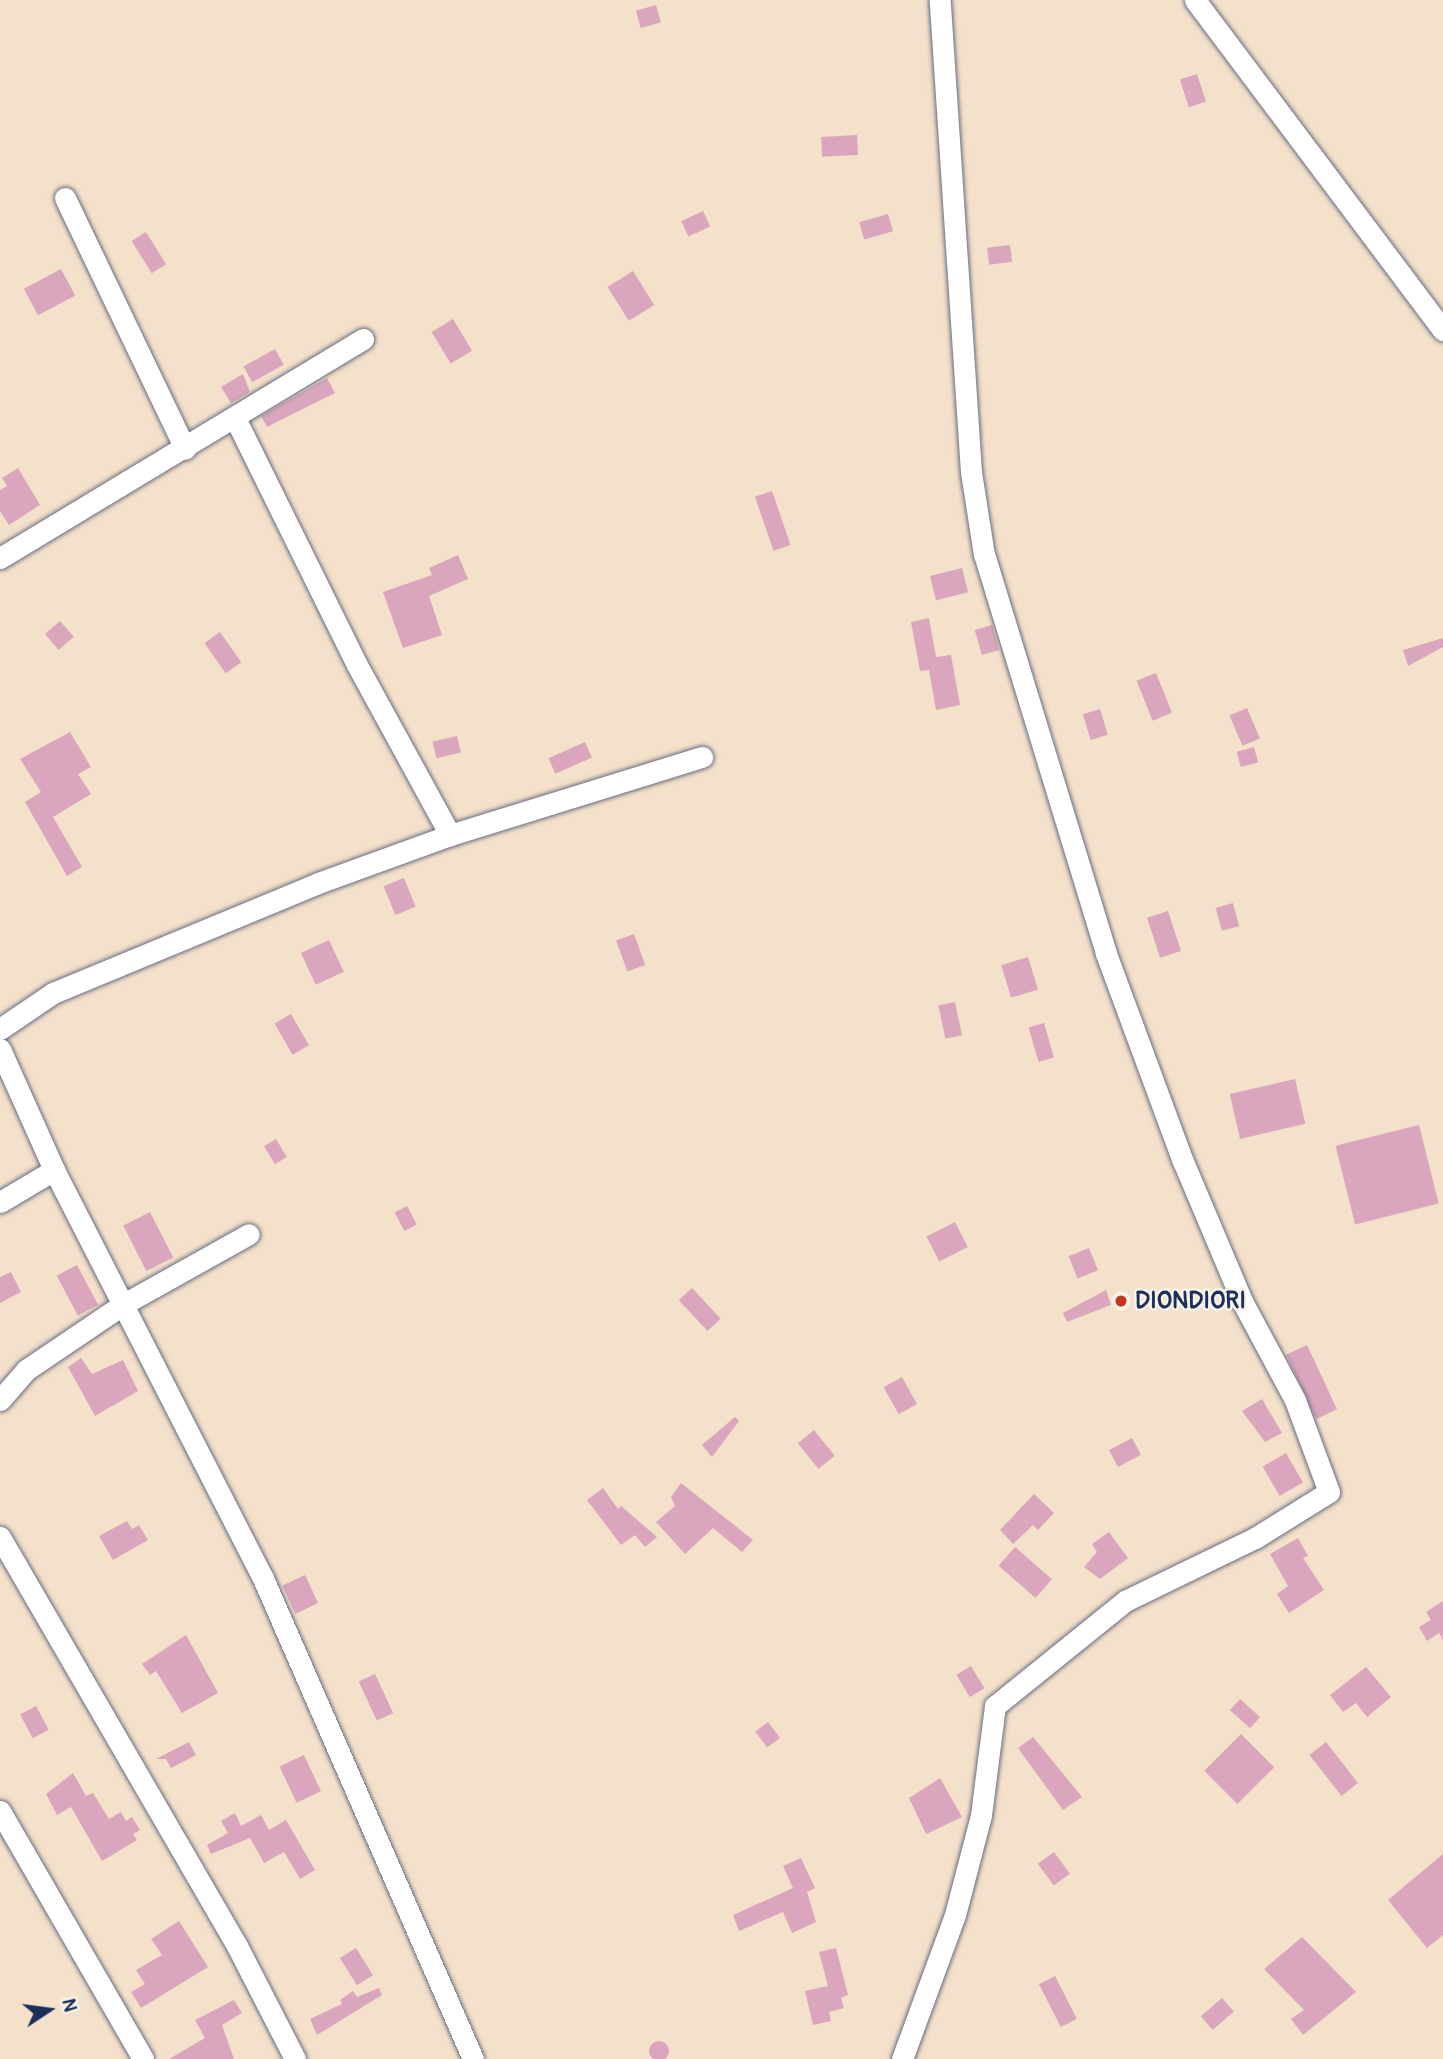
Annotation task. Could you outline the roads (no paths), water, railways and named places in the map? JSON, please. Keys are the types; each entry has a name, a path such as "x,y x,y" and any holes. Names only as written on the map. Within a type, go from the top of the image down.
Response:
{"street":[{"path":"902,2059 956,1915 981,1815 995,1706 1125,1601 1255,1538 1329,1492 1295,1401 1242,1301 1197,1194 1106,953 984,555 971,472 940,0"},
{"path":"1195,0 1443,330"},
{"path":"65,198 123,328 185,449"},
{"path":"0,558 185,449 363,339"},
{"path":"235,418 357,665 450,835"},
{"path":"0,1029 53,993 318,883 450,835 702,757"},
{"path":"0,1049 54,1170 262,1576 473,2059"},
{"path":"0,1202 54,1170"},
{"path":"0,1400 26,1370 122,1305 249,1234"},
{"path":"0,1538 237,1945 295,2059"},
{"path":"0,1811 143,2059"}],"place":[{"name":"DIONDIORI","path":"1121,1301"}]}
